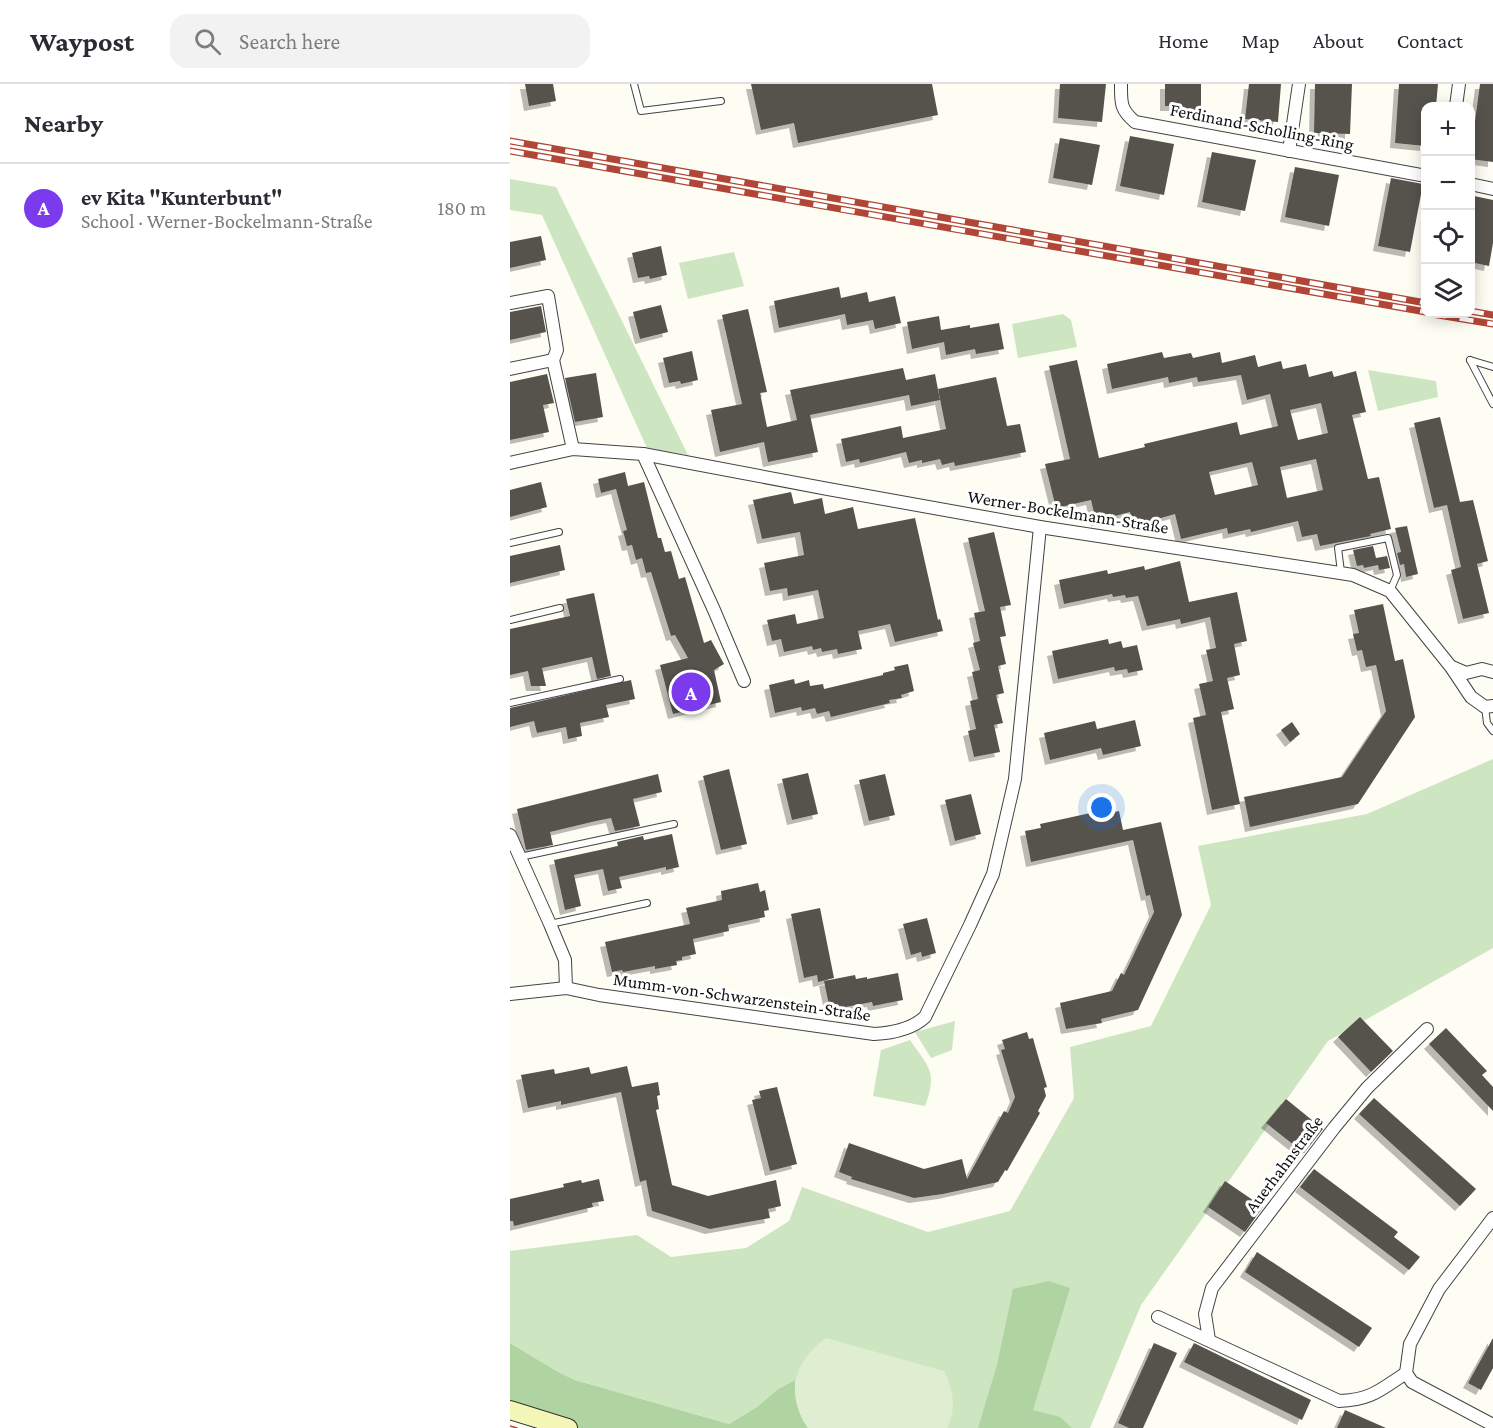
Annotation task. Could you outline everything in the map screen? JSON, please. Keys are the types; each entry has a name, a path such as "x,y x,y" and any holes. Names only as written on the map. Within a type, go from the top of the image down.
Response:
{"main road":[{"path":"510,1410 568,1428"}],"street":[{"name":"Ferdinand-Scholling-Ring","path":"1121,84 1124,113 1135,122 1421,175"},
{"path":"1289,151 1299,84"},
{"path":"1457,102 1459,84"},
{"path":"1475,185 1493,189"},
{"path":"510,303 548,296 557,350 553,360 573,449"},
{"path":"510,369 553,360"},
{"name":"Werner-Bockelmann-Straße","path":"510,463 573,449 643,454 1040,527 1341,572 1365,579 1390,591 1471,697 1489,707"},
{"path":"643,454 744,681"},
{"name":"Mumm-von-Schwarzenstein-Straße","path":"510,994 566,988 599,995 874,1034 899,1030 925,1017 993,874 1015,779 1040,527"},
{"path":"1450,667 1466,673 1482,669 1493,672"},
{"path":"510,835 565,960 566,988"},
{"name":"Auerhahnstraße","path":"1209,1340 1205,1314 1212,1288 1360,1096 1427,1029"},
{"path":"1493,1218 1439,1289 1410,1344 1406,1373 1412,1382 1493,1425"},
{"path":"1158,1317 1339,1401 1358,1400 1373,1395 1406,1373"},
{"path":"510,1402 547,1422"}],"lane":[{"path":"634,84 641,111 721,101"},
{"path":"1493,367 1470,360 1493,404"},
{"path":"510,543 559,532"},
{"path":"1341,572 1338,548 1388,538 1397,575 1390,591"},
{"path":"510,620 560,608"},
{"path":"510,703 620,679"},
{"path":"1489,707 1487,723 1493,731"},
{"path":"520,857 674,824"},
{"path":"550,924 646,903"}],"green space":[{"path":"510,179 556,187 688,455 647,448 542,215 510,210"},
{"path":"734,252 744,286 688,299 679,263"},
{"path":"1063,314 1071,320 1077,347 1018,358 1012,324"},
{"path":"1368,370 1436,381 1438,397 1378,411"},
{"path":"1493,759 1493,948 1328,1041 1141,1305 1090,1428 808,1428 795,1380 778,1389 757,1407 729,1424 575,1380 510,1343 510,1251 637,1235 671,1257 746,1248 789,1221 802,1187 928,1232 1010,1211 1074,1098 1070,1047 1151,1026 1211,905 1198,846 1367,814"},
{"path":"955,1021 952,1050 931,1058 915,1032"},
{"path":"910,1040 930,1071 931,1085 925,1106 873,1096 881,1050"},
{"path":"1049,1281 1070,1288 1033,1410 1060,1417 1072,1428 978,1428 997,1365 1013,1289"},
{"path":"826,1338 944,1371 953,1399 952,1414 947,1428 808,1428 796,1403 796,1379 806,1357"},
{"path":"510,1343 575,1380 729,1424 757,1407 778,1389 795,1380 797,1405 808,1428 568,1428 510,1402"}],"building":[{"path":"525,84 553,84 556,101 529,106"},
{"path":"751,84 932,84 938,115 798,143 794,123 761,130"},
{"path":"1060,84 1106,84 1102,122 1058,118"},
{"path":"1165,84 1201,84 1201,110 1183,110 1183,106 1165,106"},
{"path":"1249,84 1281,84 1278,122 1245,119"},
{"path":"1315,84 1352,84 1350,134 1314,133"},
{"path":"1399,84 1438,84 1436,102 1421,102 1421,146 1395,143"},
{"path":"1480,84 1493,84 1493,162 1475,160 1475,122"},
{"path":"1130,136 1174,144 1164,195 1120,186"},
{"path":"1060,138 1100,145 1092,185 1053,178"},
{"path":"1212,152 1256,160 1245,211 1202,202"},
{"path":"1295,167 1339,175 1329,226 1285,217"},
{"path":"1391,178 1421,184 1410,252 1378,246"},
{"path":"1475,196 1493,200 1493,243 1489,266 1475,263"},
{"path":"541,236 546,260 510,268 510,242"},
{"path":"661,246 667,275 650,279 649,276 638,278 632,253"},
{"path":"839,287 841,298 867,292 869,302 895,296 901,323 875,329 873,320 847,325 845,314 779,328 774,301"},
{"path":"661,305 668,332 640,339 633,312"},
{"path":"541,306 546,332 510,340 510,312"},
{"path":"748,309 767,392 760,393 767,427 797,420 790,390 903,368 906,380 935,374 940,400 911,406 909,395 810,415 818,452 768,462 764,442 720,452 711,410 742,404 722,315"},
{"path":"939,316 941,330 999,323 1004,349 976,354 975,349 946,355 944,342 912,349 907,322"},
{"path":"692,351 698,380 681,384 680,381 669,383 663,358"},
{"path":"1162,352 1164,358 1191,353 1193,358 1220,352 1222,363 1255,355 1258,367 1281,361 1283,369 1306,364 1309,377 1332,371 1334,377 1356,371 1366,412 1352,415 1368,479 1379,477 1391,529 1370,534 1371,536 1320,546 1317,534 1302,537 1298,521 1251,532 1250,529 1228,534 1227,528 1181,539 1175,514 1133,526 1130,512 1096,521 1091,500 1056,508 1045,464 1070,459 1049,366 1077,360 1099,458 1145,447 1144,444 1237,422 1240,435 1278,426 1270,394 1247,400 1241,375 1198,382 1197,377 1169,383 1168,377 1112,389 1107,364","holes":["1321,403 1328,433 1298,440 1290,410","1316,459 1323,490 1287,498 1280,467","1252,462 1258,485 1215,495 1209,472"]},
{"path":"596,373 603,417 575,422 565,378"},
{"path":"547,374 554,403 543,405 549,432 510,440 510,382"},
{"path":"996,377 1007,426 1020,424 1026,452 955,466 954,462 942,465 940,459 909,463 906,452 860,463 859,459 846,462 841,439 901,426 903,438 946,429 938,389"},
{"path":"1440,417 1460,502 1473,500 1488,561 1477,564 1489,613 1463,619 1451,570 1461,567 1447,505 1434,508 1414,423"},
{"path":"625,472 628,486 644,482 658,538 661,538 665,552 671,551 679,579 685,577 704,643 711,640 724,664 714,670 721,702 673,714 660,665 688,658 675,635 671,636 651,572 646,573 642,558 636,560 632,545 627,546 623,531 627,530 616,489 601,493 598,479"},
{"path":"541,482 547,507 510,517 510,490"},
{"path":"791,492 794,504 822,498 825,514 853,507 858,529 915,518 938,620 940,619 943,631 895,642 890,624 858,631 862,649 838,654 837,649 822,652 821,648 813,650 812,646 784,652 781,639 772,641 767,620 795,614 797,624 824,618 818,590 788,596 787,588 770,591 764,563 804,555 800,532 762,539 753,500"},
{"path":"1407,526 1418,574 1406,577 1404,564 1400,565 1397,553 1401,552 1395,528"},
{"path":"994,532 1011,605 1000,607 1006,636 1000,637 1006,664 998,666 1004,693 996,695 1003,723 994,725 1000,752 974,757 968,731 976,729 970,701 978,699 972,672 980,670 973,643 980,641 974,613 985,611 968,538"},
{"path":"560,545 565,570 510,583 510,556"},
{"path":"1373,546 1376,558 1387,556 1390,568 1379,570 1378,565 1364,568 1363,565 1357,566 1353,550"},
{"path":"1180,561 1189,602 1237,592 1247,641 1234,644 1240,675 1227,678 1234,709 1221,712 1240,804 1212,810 1193,718 1206,715 1199,684 1213,681 1206,650 1216,648 1210,617 1181,624 1180,619 1147,626 1138,596 1113,597 1112,594 1064,604 1059,580 1107,570 1108,574 1144,566 1145,570"},
{"path":"594,593 611,676 597,679 592,657 542,668 546,686 531,686 528,671 510,675 510,629 570,616 566,599"},
{"path":"1383,604 1395,661 1403,659 1415,717 1358,804 1250,827 1244,797 1342,777 1386,711 1376,665 1366,667 1362,650 1357,651 1353,634 1359,633 1354,610"},
{"path":"1108,639 1109,644 1121,641 1123,648 1137,645 1143,670 1128,673 1127,669 1115,671 1114,667 1058,679 1052,651"},
{"path":"908,664 914,691 901,695 902,698 889,700 890,703 831,717 829,711 817,714 815,708 802,711 801,707 775,713 769,685 794,679 795,684 809,680 810,686 823,684 824,689 883,675 883,673 895,670 894,667"},
{"path":"631,680 635,699 606,705 609,717 580,723 582,736 568,739 566,727 537,733 534,721 510,727 510,708"},
{"path":"1135,720 1141,746 1103,755 1101,748 1050,760 1044,733 1095,721 1097,729"},
{"path":"1292,722 1300,734 1290,742 1281,730"},
{"path":"729,769 747,844 721,850 703,776"},
{"path":"808,773 818,814 792,820 782,779"},
{"path":"658,774 662,792 633,799 640,826 615,831 611,818 596,821 550,832 553,845 526,850 517,809"},
{"path":"885,774 895,815 869,821 859,780"},
{"path":"971,794 981,834 955,841 945,800"},
{"path":"1109,809 1110,813 1119,811 1123,830 1161,822 1182,915 1138,1010 1101,1019 1102,1023 1066,1029 1060,1003 1112,991 1121,973 1124,975 1154,912 1150,895 1146,896 1133,840 1031,862 1025,831 1041,828 1040,824"},
{"path":"672,834 679,867 666,870 666,867 619,877 622,888 608,891 603,869 574,875 581,906 565,910 554,860 618,846 617,842 643,836 644,840"},
{"path":"758,883 760,892 765,890 769,910 764,911 765,917 728,925 729,931 693,939 696,954 682,957 682,960 676,961 677,965 612,972 605,942 690,924 686,908 722,900 721,891"},
{"path":"820,908 834,978 818,982 817,975 804,978 791,914"},
{"path":"927,918 936,953 922,957 921,952 911,955 903,924"},
{"path":"898,973 903,1000 873,1006 872,1002 830,1010 824,981 855,975 856,979 867,977 867,979"},
{"path":"1360,1017 1393,1051 1371,1072 1338,1037"},
{"path":"1446,1028 1487,1071 1482,1075 1493,1087 1493,1111 1429,1044"},
{"path":"1027,1032 1029,1039 1033,1038 1047,1087 1044,1088 1046,1096 1038,1111 1040,1113 1007,1171 1005,1170 998,1182 914,1198 851,1179 852,1177 839,1172 849,1143 924,1169 962,1159 967,1179 1004,1111 1008,1113 1015,1097 1001,1050 1005,1049 1002,1040"},
{"path":"627,1066 632,1087 658,1082 659,1109 656,1110 672,1185 708,1196 776,1180 781,1206 768,1209 770,1218 710,1229 652,1211 646,1180 640,1182 621,1092 561,1105 561,1101 528,1108 521,1075 554,1069 555,1074 589,1067 591,1074"},
{"path":"777,1087 797,1164 770,1171 752,1100 761,1098 759,1091"},
{"path":"1374,1098 1476,1189 1460,1206 1359,1114"},
{"path":"1286,1099 1323,1129 1304,1153 1266,1123"},
{"path":"1314,1169 1398,1232 1394,1237 1420,1257 1409,1270 1300,1187"},
{"path":"599,1179 604,1201 592,1203 593,1207 514,1226 513,1221 510,1221 510,1199 564,1187 563,1184"},
{"path":"1225,1181 1263,1207 1245,1232 1208,1207"},
{"path":"1257,1252 1372,1328 1359,1347 1245,1272"},
{"path":"1493,1338 1493,1368 1481,1390 1468,1383"},
{"path":"1154,1343 1177,1353 1143,1428 1129,1428 1118,1423"},
{"path":"1194,1343 1311,1400 1302,1420 1184,1362"},
{"path":"1345,1410 1386,1428 1337,1428"}],"tram line":[{"path":"510,1426 517,1428"}],"railway":[{"path":"510,141 1421,302"},
{"path":"510,151 1421,311"},
{"path":"1475,312 1493,315"},
{"path":"1456,318 1493,324"}],"place":[{"name":"ev Kita \"Kunterbunt\"","path":"691,692"}]}
